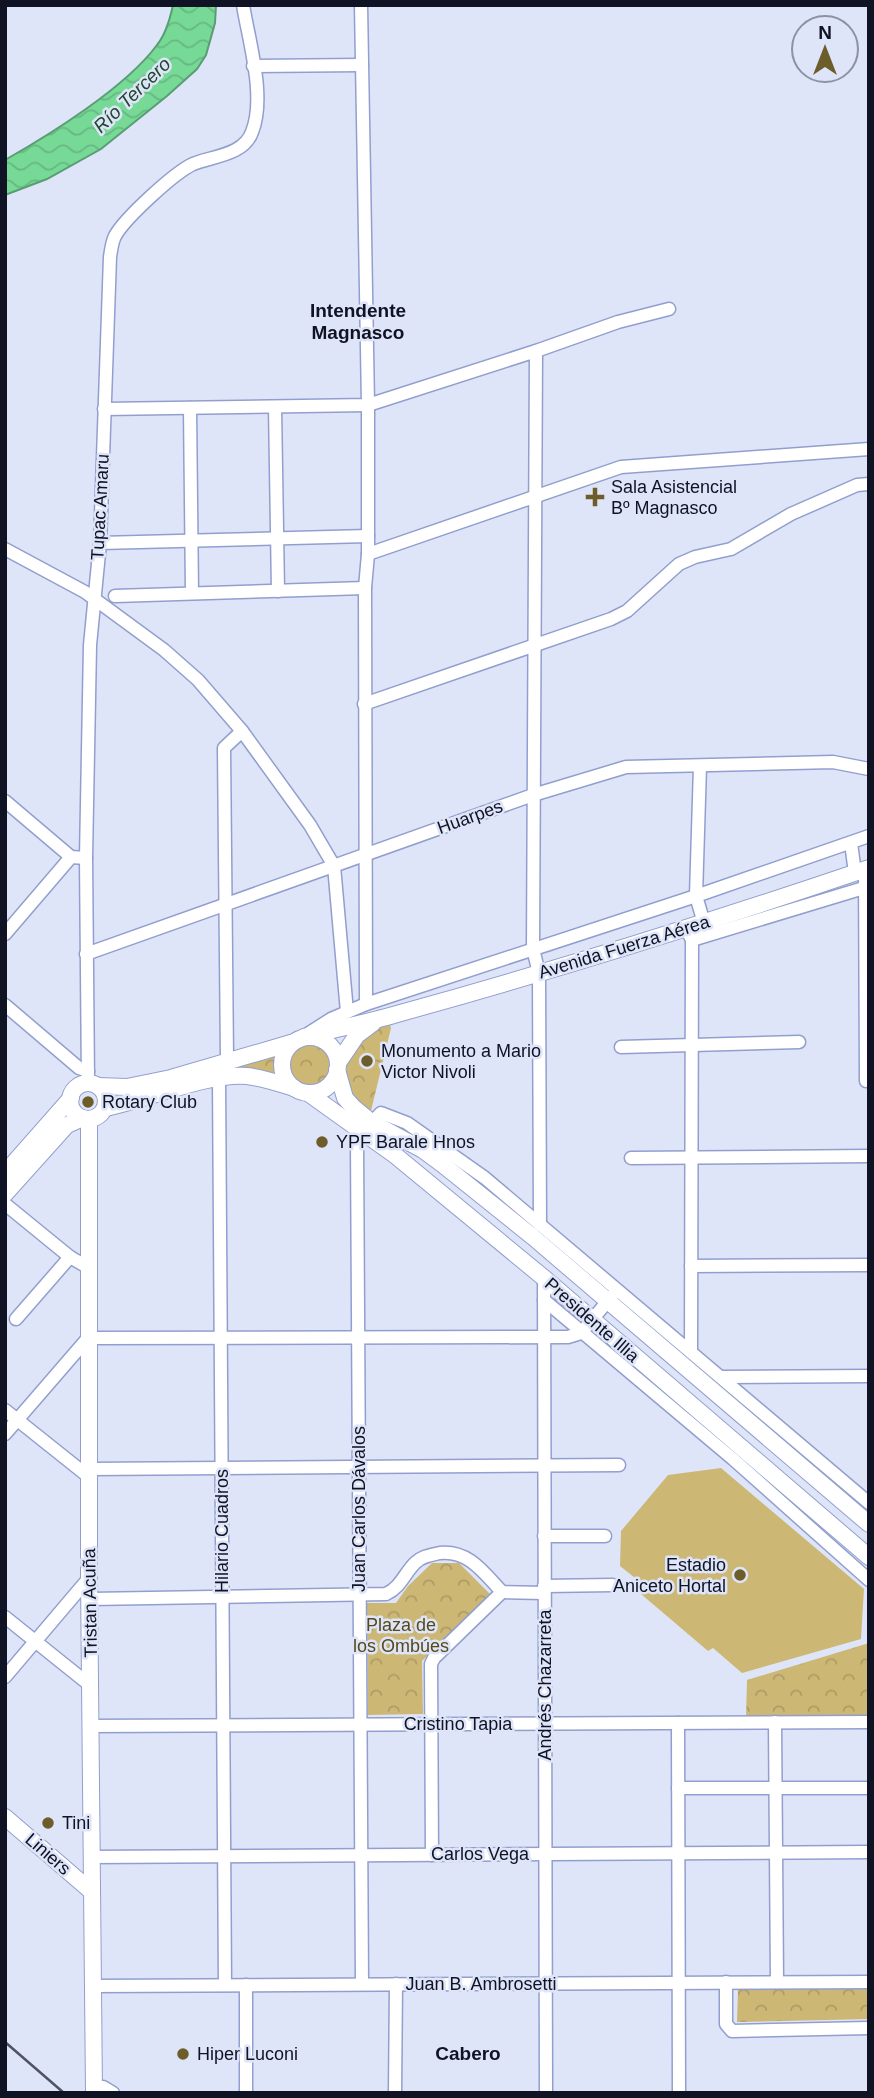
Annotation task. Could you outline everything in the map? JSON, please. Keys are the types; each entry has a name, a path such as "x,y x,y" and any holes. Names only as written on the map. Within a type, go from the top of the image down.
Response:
{"main road":[{"name":"Avenida Fuerza Aérea","path":"91,1080 127,1087 171,1078 539,973 689,934 704,923 863,870"},
{"path":"338,1067 336,1055 327,1042 320,1038 299,1040 282,1058 288,1082 301,1090 324,1089 330,1084 357,1035 378,1019"},
{"name":"Presidente Illia","path":"338,1067 345,1098 367,1127 593,1321 737,1454 869,1557"},
{"name":"Presidente Illia","path":"105,1108 219,1078 244,1076 301,1090 367,1127 423,1150 613,1295 869,1524"},
{"path":"5,1172 77,1088 91,1080 106,1096 105,1108 99,1116 67,1125 5,1194"},
{"path":"71,1098 72,1108 86,1118"},
{"name":"Tristan Acuña","path":"86,1118 94,2090"},
{"name":"Liniers","path":"5,1817 91,1891"}],"street":[{"name":"Tupac Amaru","path":"91,1080 86,954 90,645 100,543 113,240 121,227 184,170 239,149 250,138 257,104 243,5"},
{"path":"361,5 368,405 364,704 366,1004"},
{"path":"253,66 362,65"},
{"path":"104,409 368,405 618,322 669,309"},
{"path":"536,351 533,949 539,973 540,1225"},
{"path":"275,407 278,591"},
{"path":"191,408 192,593"},
{"path":"368,554 621,467 869,449"},
{"path":"364,704 619,615 680,564 695,557 731,549 791,514 857,485 869,484"},
{"path":"100,543 368,536"},
{"path":"5,549 94,598 182,665 242,731 310,825 334,866 347,1012"},
{"path":"114,596 365,588"},
{"path":"227,1060 224,748 242,731"},
{"name":"Huarpes","path":"86,954 533,795 626,767 833,762 869,769"},
{"path":"700,766 696,896 704,923"},
{"path":"5,801 71,857 86,858"},
{"path":"299,1040 366,1004 696,896 869,836"},
{"path":"851,843 867,887 866,1081"},
{"path":"5,934 71,857"},
{"path":"691,1351 692,1044 689,934 867,887"},
{"path":"5,1005 91,1080"},
{"path":"621,1046 799,1042"},
{"name":"Hilario Cuadros","path":"219,1078 225,1985"},
{"path":"367,1127 381,1113 407,1123 485,1178 540,1225 613,1295 691,1351 869,1503"},
{"name":"Juan Carlos Dávalos","path":"362,1984 357,1144 367,1127"},
{"path":"631,1158 869,1156"},
{"path":"5,1204 70,1257 89,1268"},
{"path":"16,1319 70,1257"},
{"path":"691,1266 869,1265"},
{"name":"Andrés Chazarreta","path":"544,1278 545,2093"},
{"path":"5,1434 89,1338 568,1337 580,1333 593,1321 613,1295"},
{"path":"544,1300 580,1333 737,1454 869,1580"},
{"path":"721,1377 869,1376"},
{"path":"5,1410 89,1473 222,1468 619,1465"},
{"path":"544,1536 606,1536"},
{"path":"90,1599 360,1597 386,1594 394,1591 417,1560 447,1553 471,1560 502,1592"},
{"path":"5,1677 89,1578"},
{"path":"432,1854 431,1664 434,1658 502,1592 612,1584"},
{"path":"5,1617 91,1686"},
{"path":"775,1722 777,1982"},
{"name":"Cristino Tapia","path":"90,1726 869,1722"},
{"path":"678,1723 679,2093"},
{"path":"678,1788 869,1788"},
{"name":"Carlos Vega","path":"91,1857 869,1852"},
{"name":"Juan B. Ambrosetti","path":"92,1986 869,1982"},
{"path":"726,1983 726,2024 732,2031 869,2028"},
{"path":"246,1984 247,2093"},
{"path":"395,2093 396,1984"},
{"path":"94,2090 103,2087 113,2093"}],"green space":[{"path":"390,1024 371,1111 355,1098 349,1085 346,1073 348,1060 363,1039"},
{"path":"310,1043 325,1049 331,1064 325,1079 310,1085 295,1079 289,1064 295,1049"},
{"path":"277,1053 276,1077 214,1072"},
{"name":"Estadio Aniceto Hortal","path":"721,1468 864,1589 861,1639 742,1673 713,1648 708,1651 641,1594 644,1585 620,1566 621,1531 668,1475"},
{"name":"Plaza de los Ombúes","path":"432,1563 459,1563 490,1594 422,1661 423,1714 368,1715 367,1603 396,1603 408,1586"},
{"path":"869,1643 869,1719 746,1718 747,1680"},
{"path":"869,1987 869,2019 737,2022 738,1988"}],"water":[{"name":"Río Tercero","path":"173,5 216,5 215,23 206,55 197,69 101,149 47,179 5,195 5,160 65,123 127,77 160,41"}],"railway":[{"path":"5,2042 64,2093"}],"place":[{"name":"Sala Asistencial Bº Magnasco","path":"595,497"},
{"name":"Monumento a Mario Victor Nivoli","path":"367,1061"},
{"name":"Rotary Club","path":"88,1102"},
{"name":"YPF Barale Hnos","path":"322,1142"},
{"name":"Estadio Aniceto Hortal","path":"740,1575"},
{"name":"Tini","path":"48,1823"},
{"name":"Hiper Luconi","path":"183,2054"}],"district":[{"name":"Intendente Magnasco","path":"358,321"},
{"name":"Cabero","path":"468,2053"}]}
